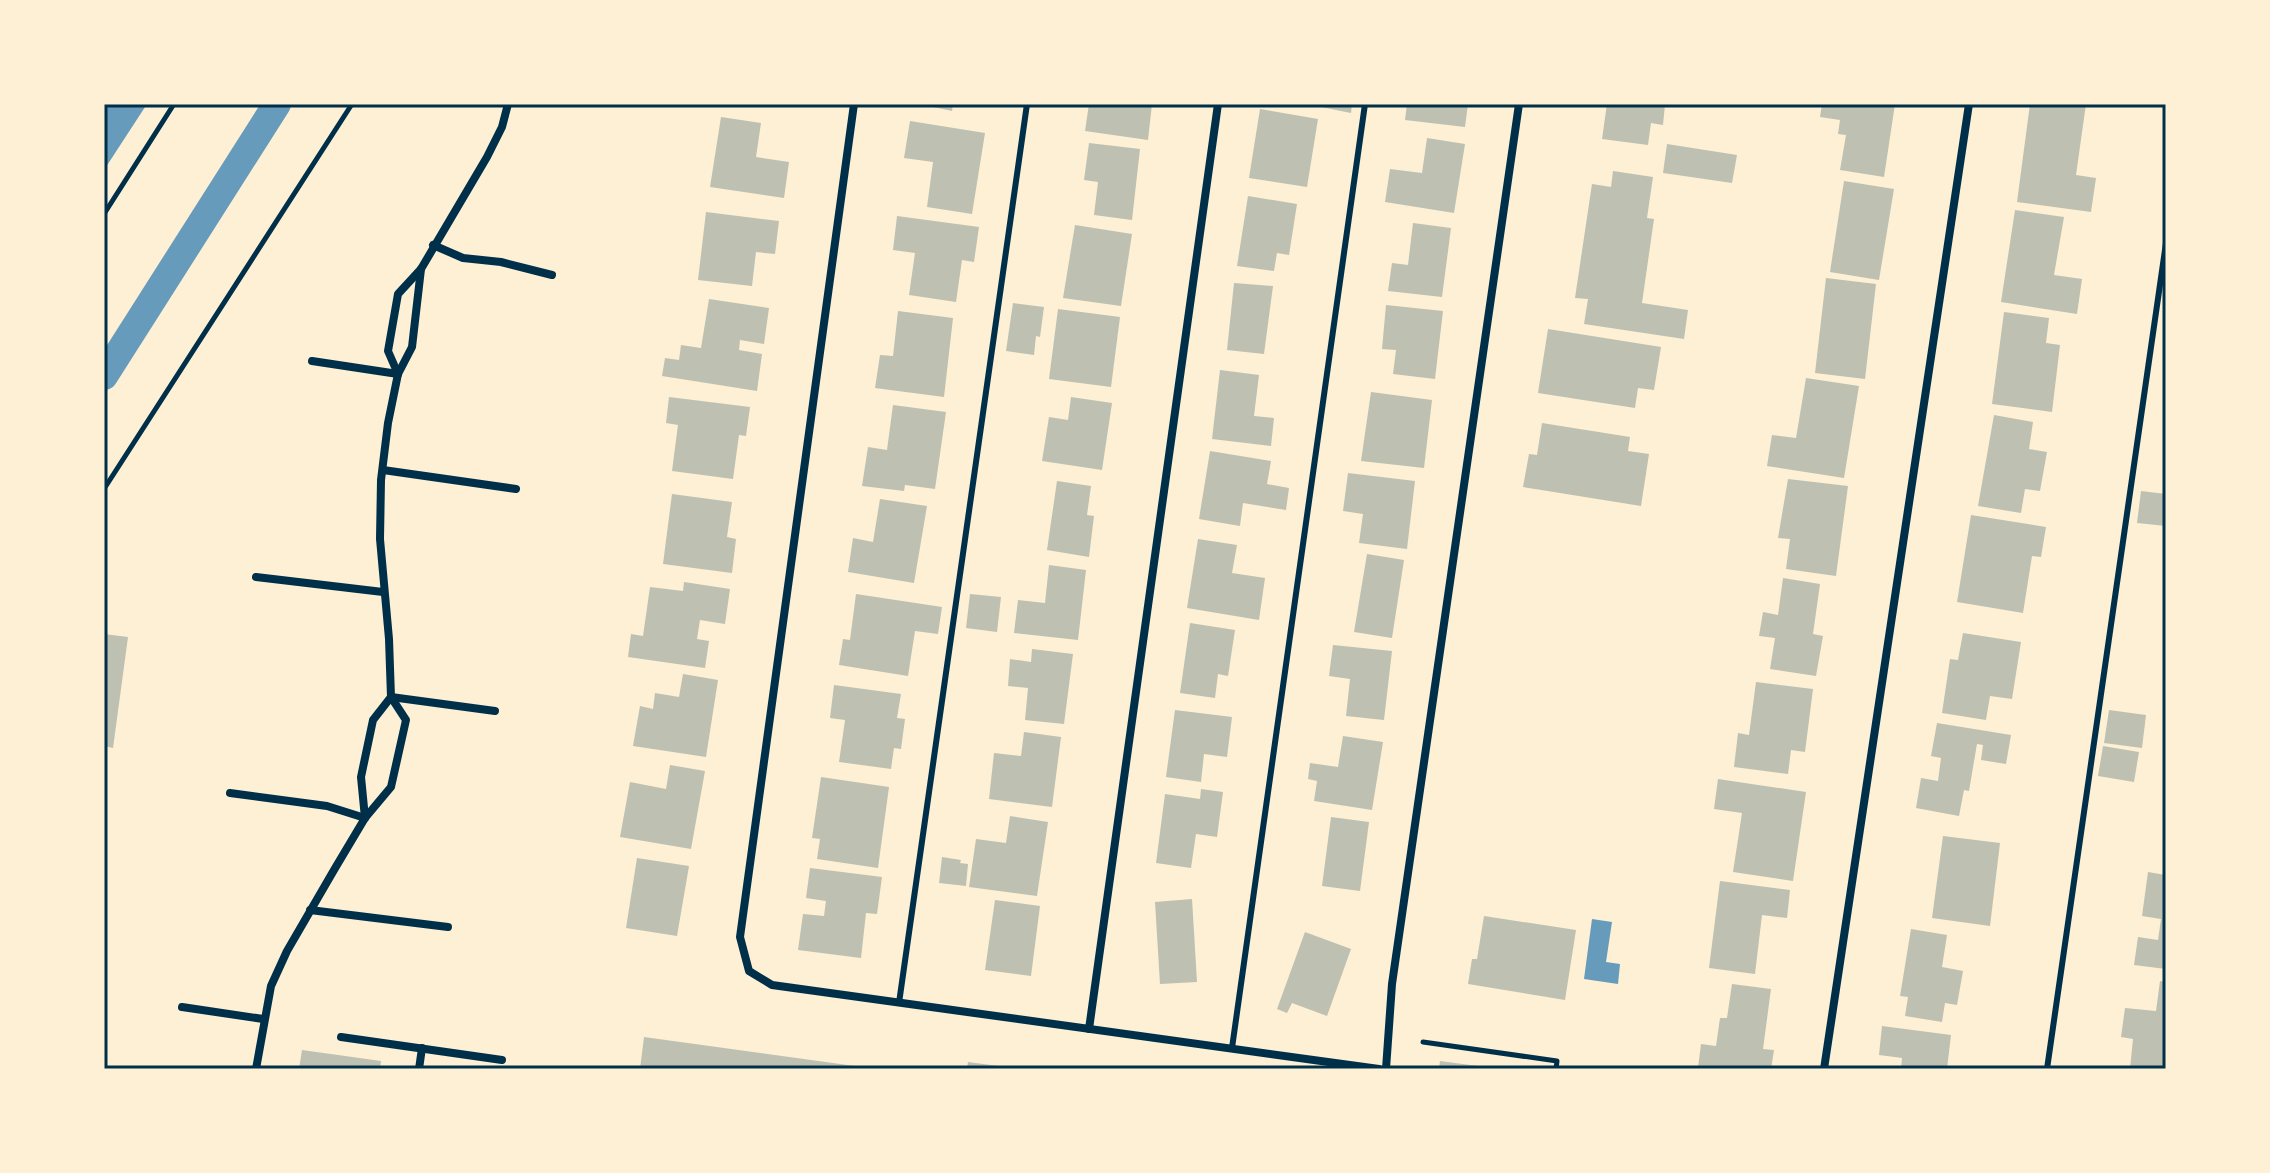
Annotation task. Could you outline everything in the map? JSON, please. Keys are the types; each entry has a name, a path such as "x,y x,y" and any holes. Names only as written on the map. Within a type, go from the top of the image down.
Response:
{"street":[{"path":"398,374 388,351 398,294 421,269 487,157 502,127 508,104"},
{"path":"854,104 740,937 749,971 772,985 1379,1069"},
{"path":"1089,1029 1218,104"},
{"path":"1386,1069 1392,984 1519,104"},
{"path":"1824,1069 1969,104"},
{"path":"433,245 463,258 501,262 552,275"},
{"path":"256,1069 271,986 287,951 365,818 391,787 406,720 391,697 380,539 383,470 398,374 412,347 421,269"},
{"path":"312,361 398,374"},
{"path":"383,470 516,489"},
{"path":"256,577 383,592"},
{"path":"391,697 495,711"},
{"path":"365,818 361,777 373,720 391,697"},
{"path":"230,793 327,806 365,818"},
{"path":"310,910 448,927"},
{"path":"182,1007 263,1019"},
{"path":"341,1037 502,1060"},
{"path":"419,1069 422,1048"}],"lane":[{"path":"899,1003 1027,104"},
{"path":"1232,1048 1365,104"},
{"path":"2047,1069 2166,243"}],"path":[{"path":"104,214 174,104"},
{"path":"104,489 352,104"},
{"path":"1423,1042 1557,1061 1556,1069"}],"water":[{"path":"104,104 147,104 104,170"},
{"path":"1592,919 1612,922 1606,962 1620,964 1618,984 1584,979"}],"building":[{"path":"919,104 953,104 952,111"},
{"path":"1089,104 1152,104 1148,140 1085,131"},
{"path":"1306,104 1352,104 1351,113"},
{"path":"1407,104 1468,104 1465,127 1405,120"},
{"path":"1607,104 1665,104 1663,125 1651,123 1648,145 1602,139"},
{"path":"1822,104 1895,104 1884,177 1840,170 1846,135 1838,134 1840,120 1820,117"},
{"path":"2030,104 2086,104 2076,175 2096,178 2091,212 2017,202"},
{"path":"1260,109 1318,119 1307,187 1249,178"},
{"path":"721,117 761,123 756,157 789,162 784,198 710,187"},
{"path":"910,121 985,133 972,214 927,207 933,162 904,158"},
{"path":"1427,138 1465,144 1454,213 1385,202 1390,169 1422,173"},
{"path":"1089,143 1140,149 1132,220 1094,215 1098,182 1084,180"},
{"path":"1667,144 1737,155 1732,183 1663,173"},
{"path":"1613,171 1653,177 1647,218 1654,219 1642,303 1688,310 1684,339 1584,324 1588,299 1575,298 1592,184 1611,187"},
{"path":"1844,181 1894,189 1879,280 1830,272"},
{"path":"1248,196 1297,204 1289,255 1277,253 1274,271 1237,266"},
{"path":"2015,210 2064,217 2054,275 2082,279 2077,314 2001,302"},
{"path":"706,212 779,221 775,254 756,252 752,286 698,280"},
{"path":"897,216 979,227 974,262 962,260 956,302 909,295 915,253 893,250"},
{"path":"1413,223 1451,228 1442,297 1388,291 1392,263 1408,265"},
{"path":"1075,225 1132,234 1121,306 1063,298"},
{"path":"1826,278 1876,284 1865,379 1815,373"},
{"path":"1234,283 1273,286 1264,354 1227,350"},
{"path":"709,299 769,308 764,344 740,340 739,350 762,354 757,391 662,376 665,358 679,360 681,345 701,348"},
{"path":"1013,303 1044,307 1034,355 1006,351"},
{"path":"1386,305 1443,311 1435,379 1393,374 1396,350 1382,349"},
{"path":"1058,309 1120,317 1111,387 1049,379"},
{"path":"898,311 953,318 944,397 875,388 880,355 893,356"},
{"path":"2004,312 2049,318 2046,343 2060,345 2052,412 1992,404"},
{"path":"1548,329 1661,347 1654,390 1638,388 1635,408 1538,393"},
{"path":"1220,370 1259,375 1254,416 1274,418 1271,446 1212,439"},
{"path":"1806,378 1859,386 1844,478 1767,466 1772,435 1796,438"},
{"path":"1371,392 1432,400 1424,468 1361,461"},
{"path":"669,397 750,407 746,436 739,435 733,479 672,471 678,425 666,423"},
{"path":"1071,397 1112,403 1102,470 1042,461 1049,417 1068,420"},
{"path":"893,405 946,412 935,489 905,485 904,491 862,486 868,447 887,450"},
{"path":"1994,415 2033,422 2029,449 2047,452 2040,491 2025,489 2021,513 1978,506"},
{"path":"1542,423 1630,437 1628,451 1649,454 1641,506 1523,487 1529,454 1537,455"},
{"path":"1210,451 1271,461 1267,484 1289,488 1286,510 1243,503 1240,526 1199,519"},
{"path":"1348,473 1415,481 1407,549 1359,543 1363,514 1343,511"},
{"path":"1788,479 1848,486 1836,576 1786,569 1790,539 1778,538"},
{"path":"1057,481 1091,486 1087,515 1094,516 1089,557 1047,550"},
{"path":"2141,491 2166,494 2166,526 2137,523"},
{"path":"672,494 732,502 727,537 736,539 732,573 663,564"},
{"path":"880,499 927,506 914,583 848,572 853,538 873,542"},
{"path":"1971,515 2046,527 2041,557 2032,556 2023,613 1957,602"},
{"path":"1198,539 1237,545 1232,573 1265,578 1259,620 1187,608"},
{"path":"1367,554 1404,560 1392,638 1354,632"},
{"path":"1049,565 1086,570 1078,640 1014,633 1018,600 1045,603"},
{"path":"1783,578 1820,584 1813,634 1823,636 1816,676 1770,669 1775,638 1759,636 1763,612 1778,615"},
{"path":"684,582 730,589 725,624 700,620 697,639 709,641 705,668 628,657 631,634 643,636 650,587 683,591"},
{"path":"856,594 942,607 938,634 915,631 908,676 839,665 843,639 850,640"},
{"path":"970,594 1001,597 997,632 966,628"},
{"path":"1190,623 1235,630 1228,676 1218,674 1215,698 1180,693"},
{"path":"1963,633 2021,642 2012,699 1990,696 1986,720 1942,713 1950,659 1958,660"},
{"path":"104,634 128,637 113,748 104,746"},
{"path":"1333,645 1392,651 1384,720 1346,716 1350,679 1329,676"},
{"path":"1032,649 1073,654 1064,724 1025,720 1028,688 1008,686 1010,659 1031,662"},
{"path":"683,674 718,680 706,757 633,746 640,706 653,709 655,693 679,697"},
{"path":"1756,682 1813,689 1805,752 1791,750 1788,774 1734,767 1738,733 1749,735"},
{"path":"834,685 901,694 897,718 905,719 901,749 894,748 891,769 839,762 845,720 830,718"},
{"path":"1175,710 1232,717 1227,757 1204,754 1201,782 1166,777"},
{"path":"2109,710 2146,715 2142,748 2104,743"},
{"path":"1937,723 2011,735 2006,764 1981,760 1983,745 1977,744 1969,791 1964,790 1959,816 1916,808 1921,778 1938,781 1941,758 1931,756"},
{"path":"1024,732 1061,737 1052,807 989,799 994,753 1021,756"},
{"path":"1343,736 1383,742 1372,810 1314,801 1317,781 1308,779 1310,763 1338,767"},
{"path":"2103,746 2139,752 2134,782 2098,776"},
{"path":"670,765 705,771 691,849 620,837 630,782 666,789"},
{"path":"821,777 889,787 878,868 817,859 820,839 812,838"},
{"path":"1718,779 1806,792 1793,881 1733,872 1742,813 1714,809"},
{"path":"1201,789 1223,792 1217,837 1196,834 1191,868 1156,863 1165,794 1200,799"},
{"path":"1010,816 1048,822 1037,896 969,887 976,839 1006,843"},
{"path":"1331,817 1369,822 1360,891 1322,886"},
{"path":"1943,836 2000,843 1990,926 1932,918"},
{"path":"942,857 968,864 966,886 939,883"},
{"path":"637,858 689,866 677,936 626,928"},
{"path":"810,868 882,877 877,914 866,913 861,958 798,950 803,914 824,916 826,901 806,898"},
{"path":"2148,872 2166,875 2166,969 2134,965 2138,937 2158,940 2161,919 2142,916"},
{"path":"1720,881 1790,890 1787,918 1762,915 1755,974 1709,968"},
{"path":"1192,899 1197,982 1160,984 1155,902"},
{"path":"995,900 1040,906 1031,976 985,970"},
{"path":"1484,916 1576,930 1565,1000 1468,984 1472,959 1477,959"},
{"path":"1911,929 1947,935 1942,967 1963,971 1957,1005 1945,1003 1942,1022 1905,1016 1908,997 1900,996"},
{"path":"1305,932 1351,949 1327,1016 1292,1003 1287,1013 1277,1009"},
{"path":"2160,981 2166,982 2166,1069 2130,1069 2133,1039 2121,1037 2125,1008 2156,1011"},
{"path":"1732,984 1771,989 1763,1049 1774,1050 1771,1069 1698,1068 1701,1044 1716,1046 1720,1018 1727,1018"},
{"path":"1882,1026 1951,1035 1947,1069 1901,1069 1902,1058 1879,1055"},
{"path":"644,1037 862,1067 862,1069 640,1069"},
{"path":"302,1050 381,1061 380,1069 299,1069"},
{"path":"1440,1061 1485,1067 1485,1069 1439,1069"},
{"path":"968,1062 1006,1067 1006,1069 967,1069"}],"waterway":[{"path":"104,376 277,104"}]}
